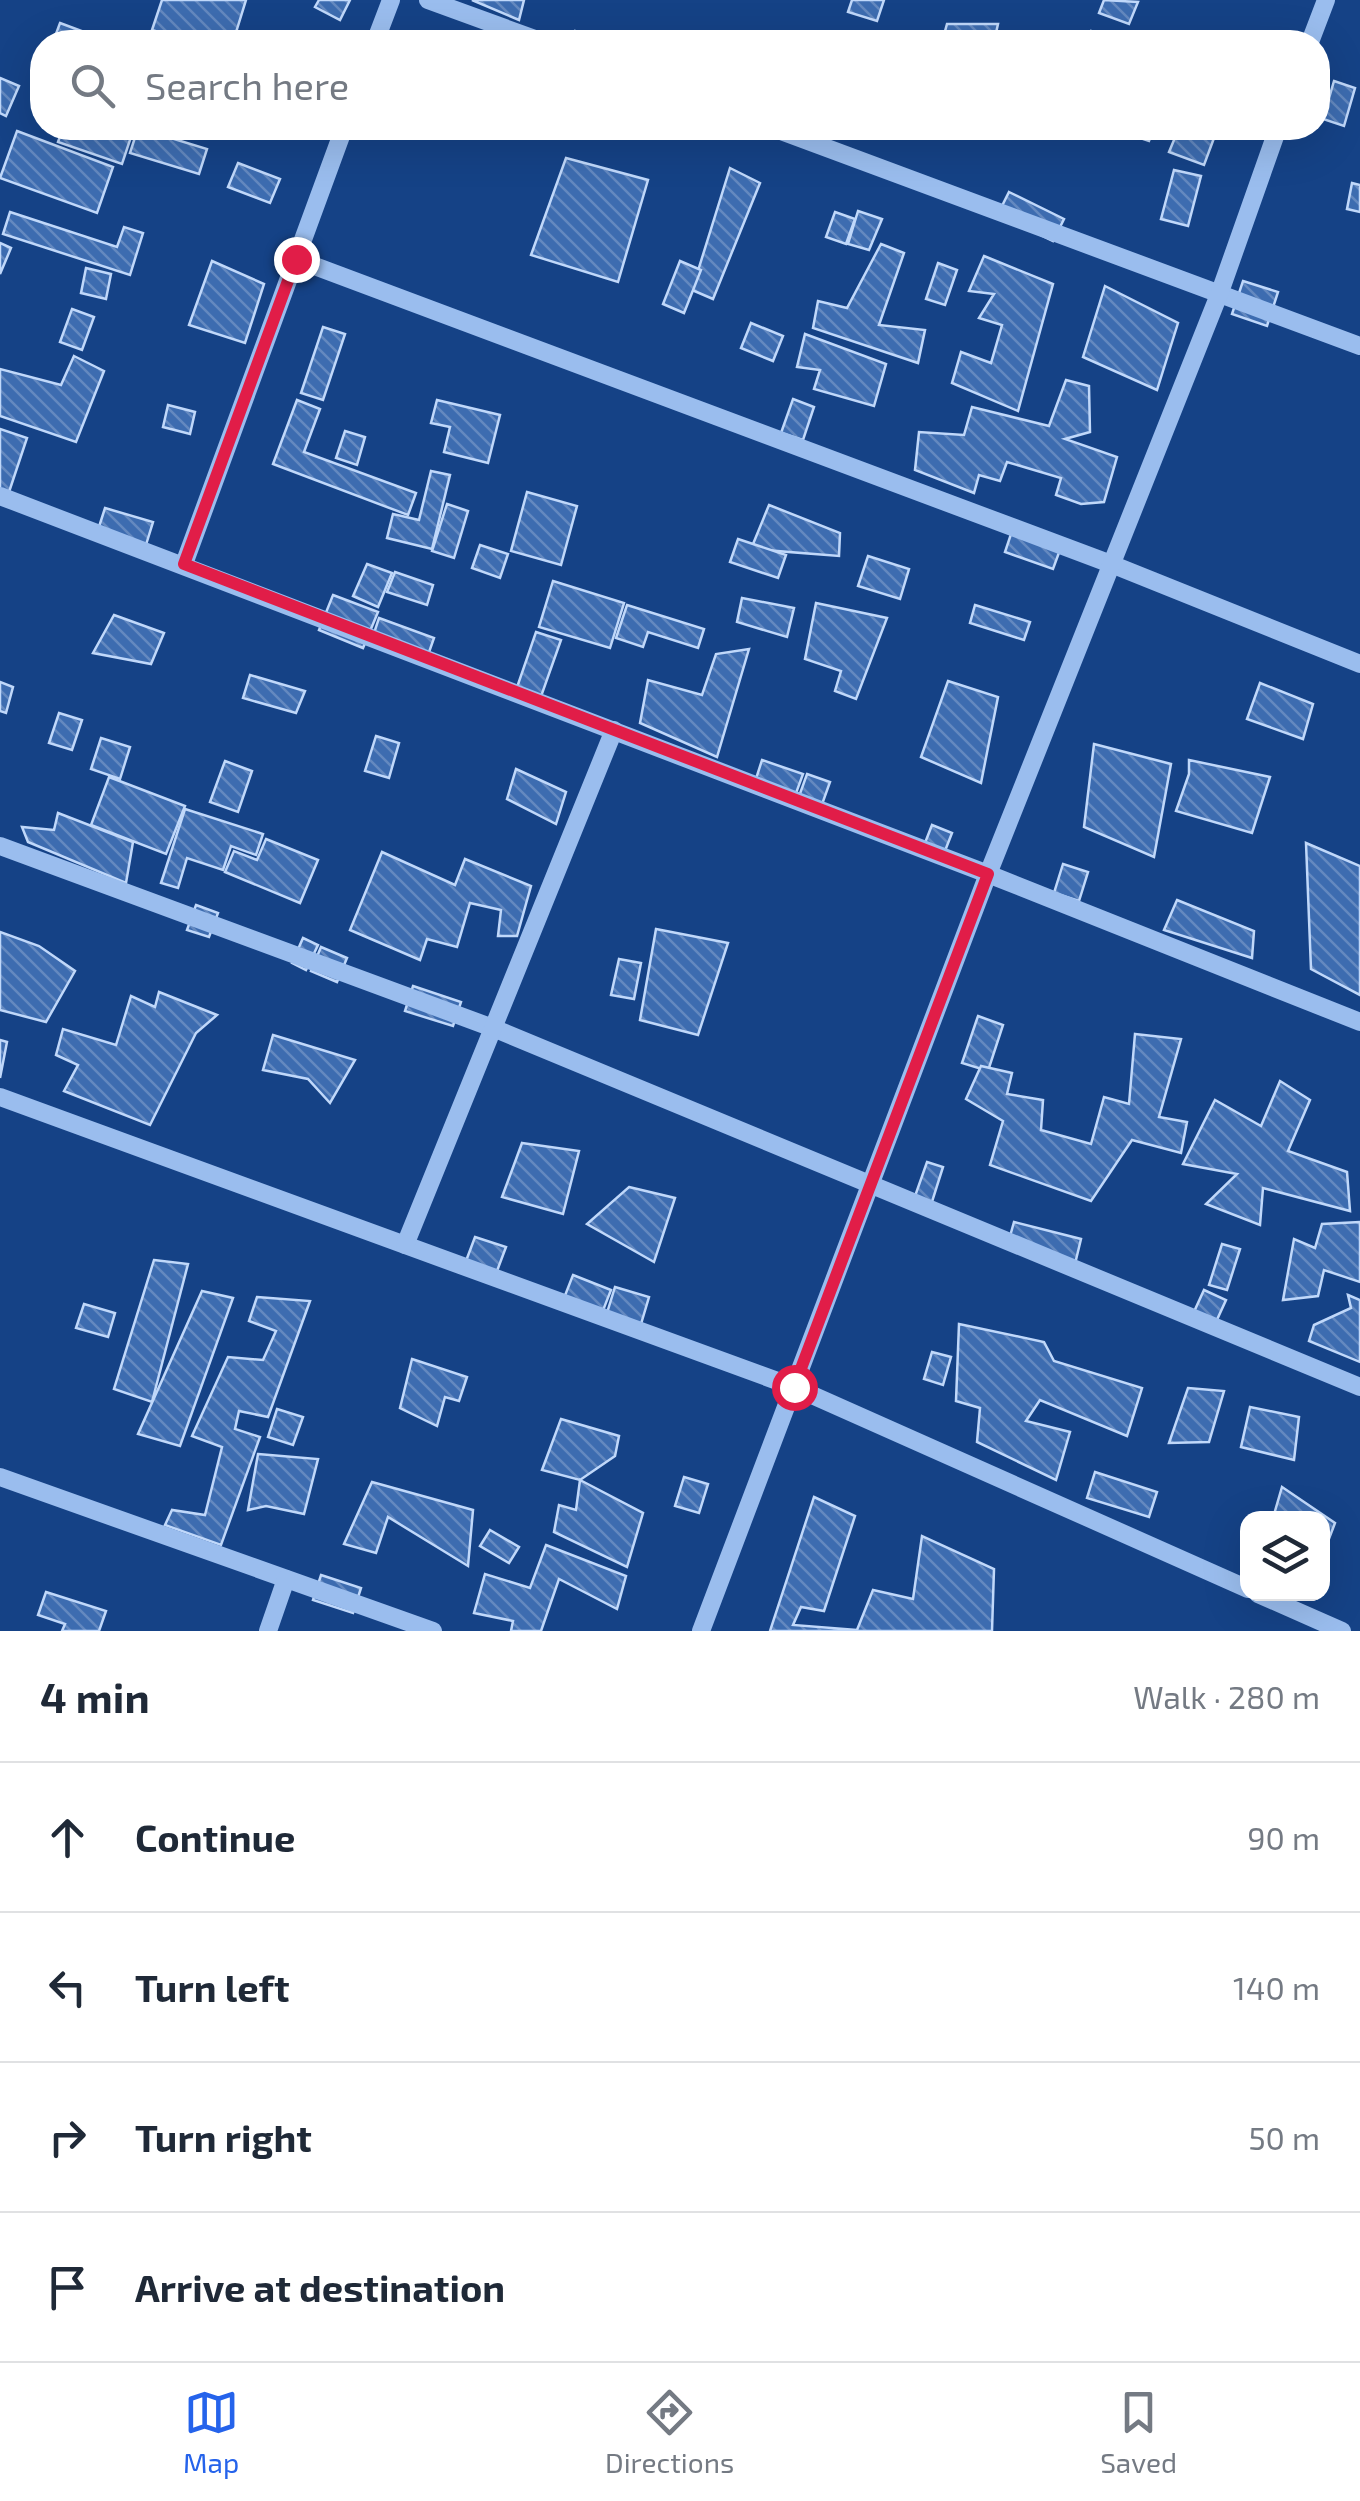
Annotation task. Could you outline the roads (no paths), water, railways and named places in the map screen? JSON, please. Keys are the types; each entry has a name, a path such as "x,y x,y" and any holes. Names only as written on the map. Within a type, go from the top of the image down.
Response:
{"street":[{"path":"380,30 391,0"},
{"path":"428,0 510,30"},
{"path":"1315,30 1326,0"},
{"path":"184,564 340,140"},
{"path":"806,140 1360,346"},
{"path":"700,1631 988,874 1220,292 1274,140"},
{"path":"296,259 1112,564 1360,664"},
{"path":"0,496 988,874 1360,1022"},
{"path":"405,1245 614,730"},
{"path":"0,846 492,1028 873,1182 1360,1387"},
{"path":"0,1097 794,1387 1240,1585"},
{"path":"0,1477 434,1631"},
{"path":"268,1631 286,1579"},
{"path":"1274,1601 1342,1631"}]}
